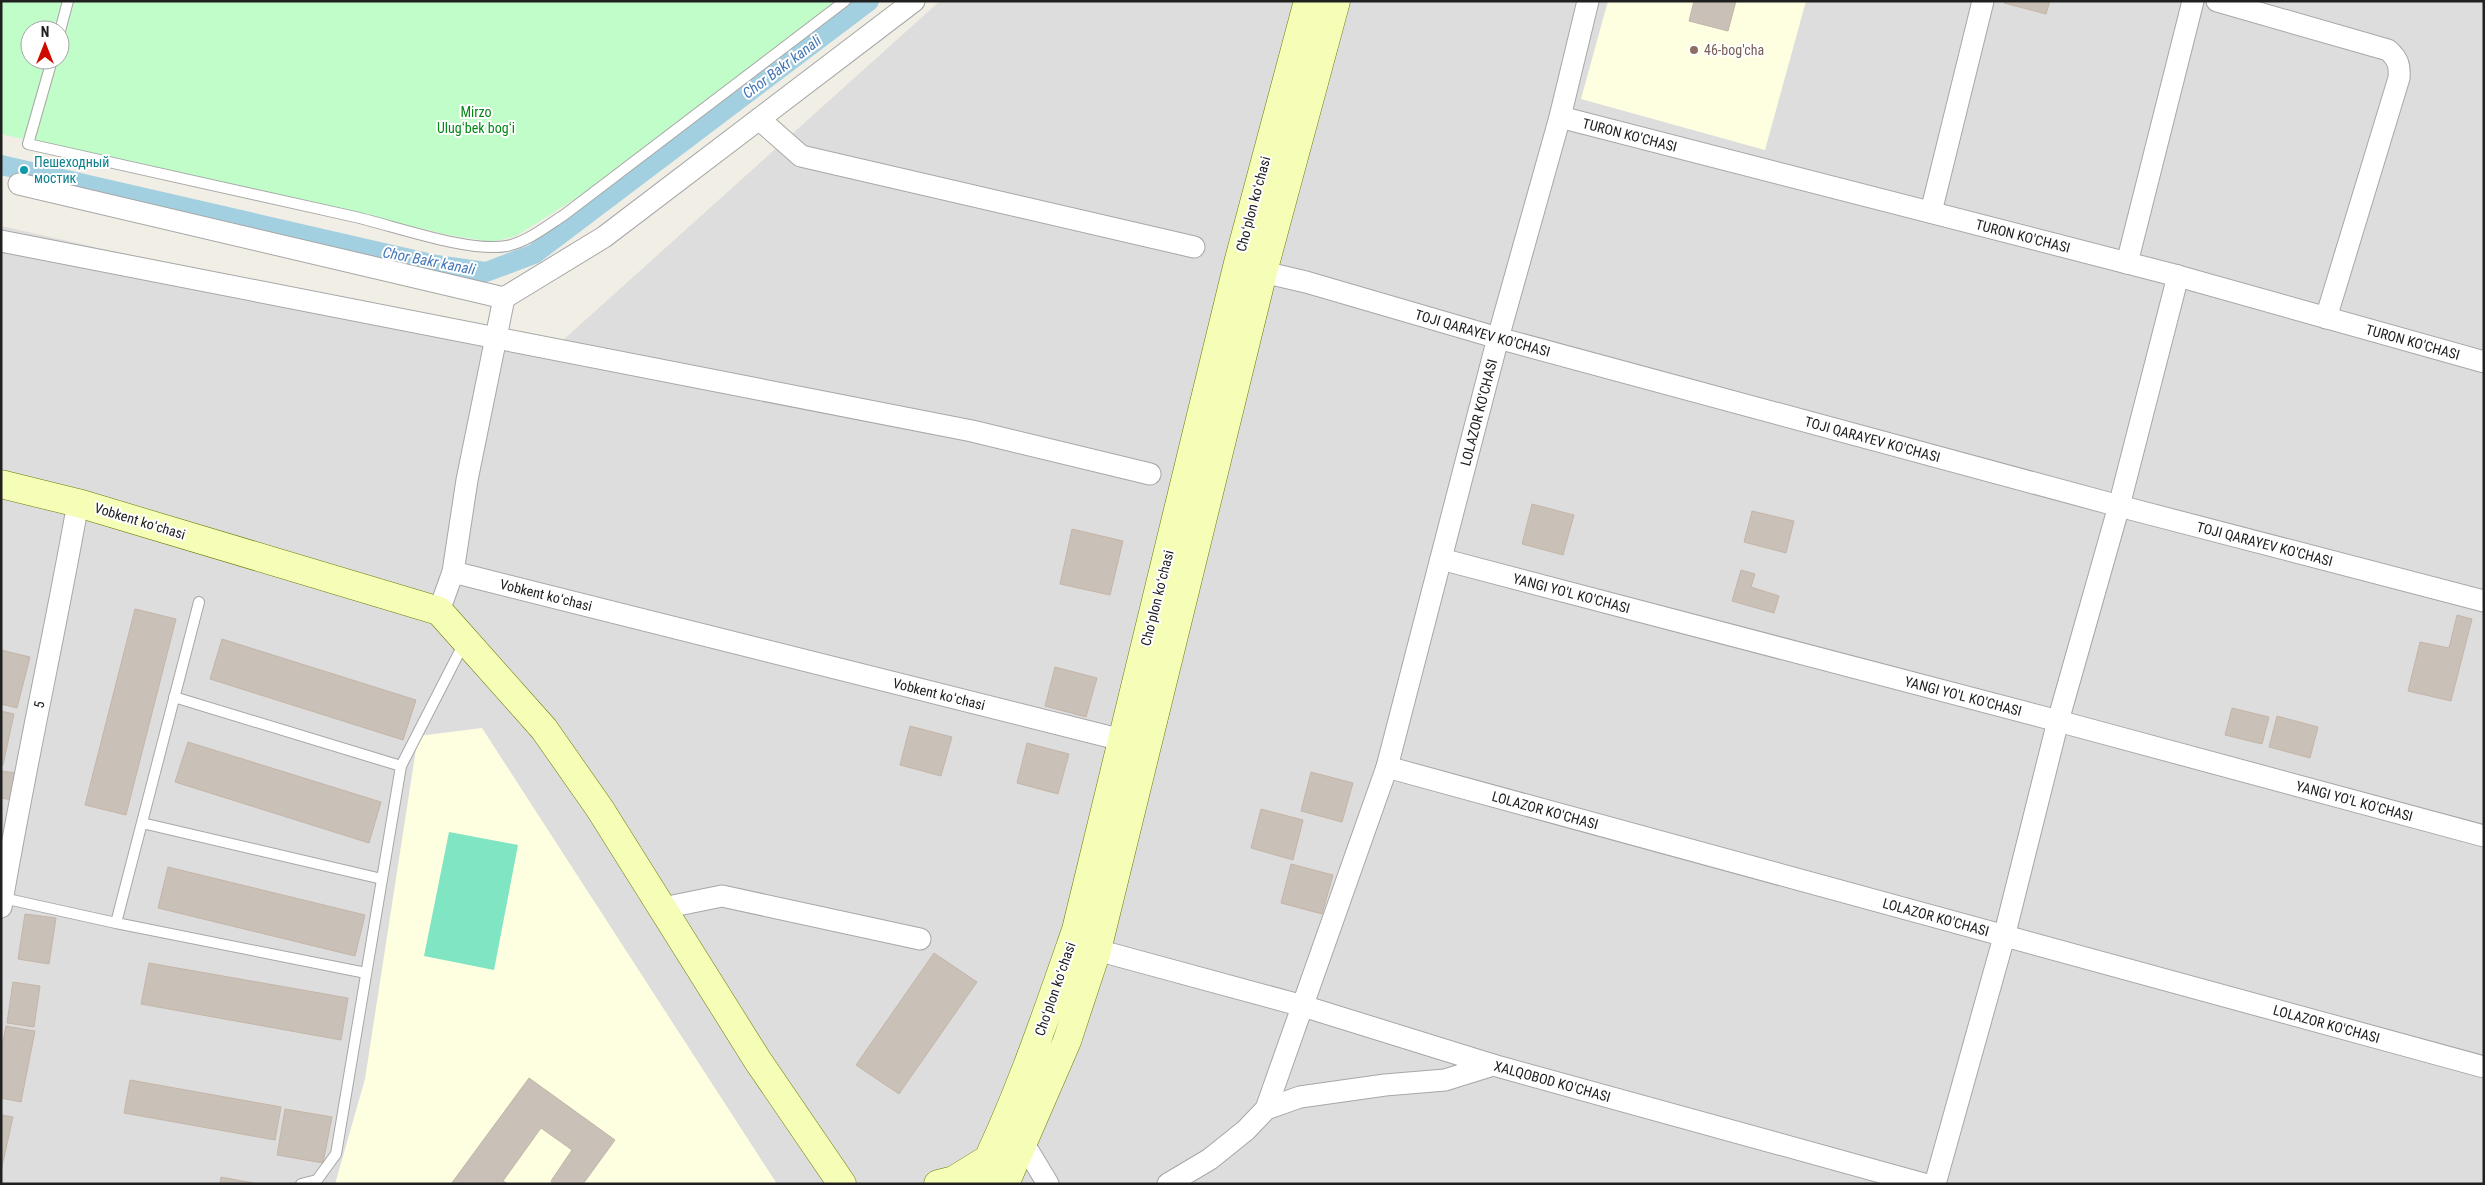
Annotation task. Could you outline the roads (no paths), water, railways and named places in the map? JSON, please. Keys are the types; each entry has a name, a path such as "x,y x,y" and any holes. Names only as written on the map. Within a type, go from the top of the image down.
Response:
{"main road":[{"name":"Choʻplon koʻchasi","path":"976,1184 1002,1132 1041,1030 1076,930 1238,263 1308,1"},
{"name":"Choʻplon koʻchasi","path":"1005,1184 1067,1042 1097,950 1264,272 1336,1"},
{"name":"Vobkent koʻchasi","path":"1,484 78,503 439,611"},
{"path":"439,611 544,730 600,809 758,1061 843,1180"},
{"path":"938,1184 954,1180 988,1159"}],"street":[{"path":"19,184 504,298 604,237 914,1"},
{"name":"LOLAZOR KO'CHASI","path":"1266,1109 1387,767 1498,338 1560,117 1588,1"},
{"path":"1930,212 1982,1"},
{"path":"2127,263 2193,1"},
{"path":"2217,1 2388,50 2396,57 2400,68 2399,78 2326,318"},
{"name":"TURON KO'CHASI","path":"1560,117 2178,276 2484,362"},
{"path":"759,119 801,156 1194,248"},
{"path":"1,242 495,336 972,431 1150,474"},
{"name":"TOJI QARAYEV KO'CHASI","path":"1264,272 1306,282 1498,338 2119,506 2484,602"},
{"path":"1935,1184 2004,937 2058,721 2119,506 2178,276"},
{"path":"439,611 453,572 467,480 504,298"},
{"name":"5","path":"2,902 24,772 55,633 78,503"},
{"name":"YANGI YO'L KO'CHASI","path":"1441,559 2058,721 2484,836"},
{"name":"Vobkent koʻchasi","path":"453,572 1122,740"},
{"name":"LOLAZOR KO'CHASI","path":"1387,767 2484,1067"},
{"path":"663,908 722,896 920,939"},
{"path":"1097,950 1303,1006 1493,1066"},
{"name":"XALQOBOD KO'CHASI","path":"1168,1184 1210,1159 1246,1130 1266,1109 1300,1097 1385,1085 1445,1080 1493,1066 1924,1184"},
{"path":"1024,1144 1048,1184"}],"lane":[{"path":"63,20 68,1"},
{"path":"49,70 28,144 353,216 445,240 483,247 508,246 531,235 564,215 845,1"},
{"path":"116,923 199,602"},
{"path":"302,1184 317,1180 336,1154 401,766 465,641"},
{"path":"174,697 401,766"},
{"path":"142,822 382,879"},
{"path":"2,902 366,973"}],"waterway":[{"name":"Chor Bakr kanali","path":"1,165 436,265 486,272 534,254 869,1"}],"place":[{"name":"46-bog'cha","path":"1694,50"},
{"name":"Пешеходный мостик","path":"24,170"}],"park label":[{"name":"Mirzo Ulugʻbek bogʻi","path":"476,120"}]}
